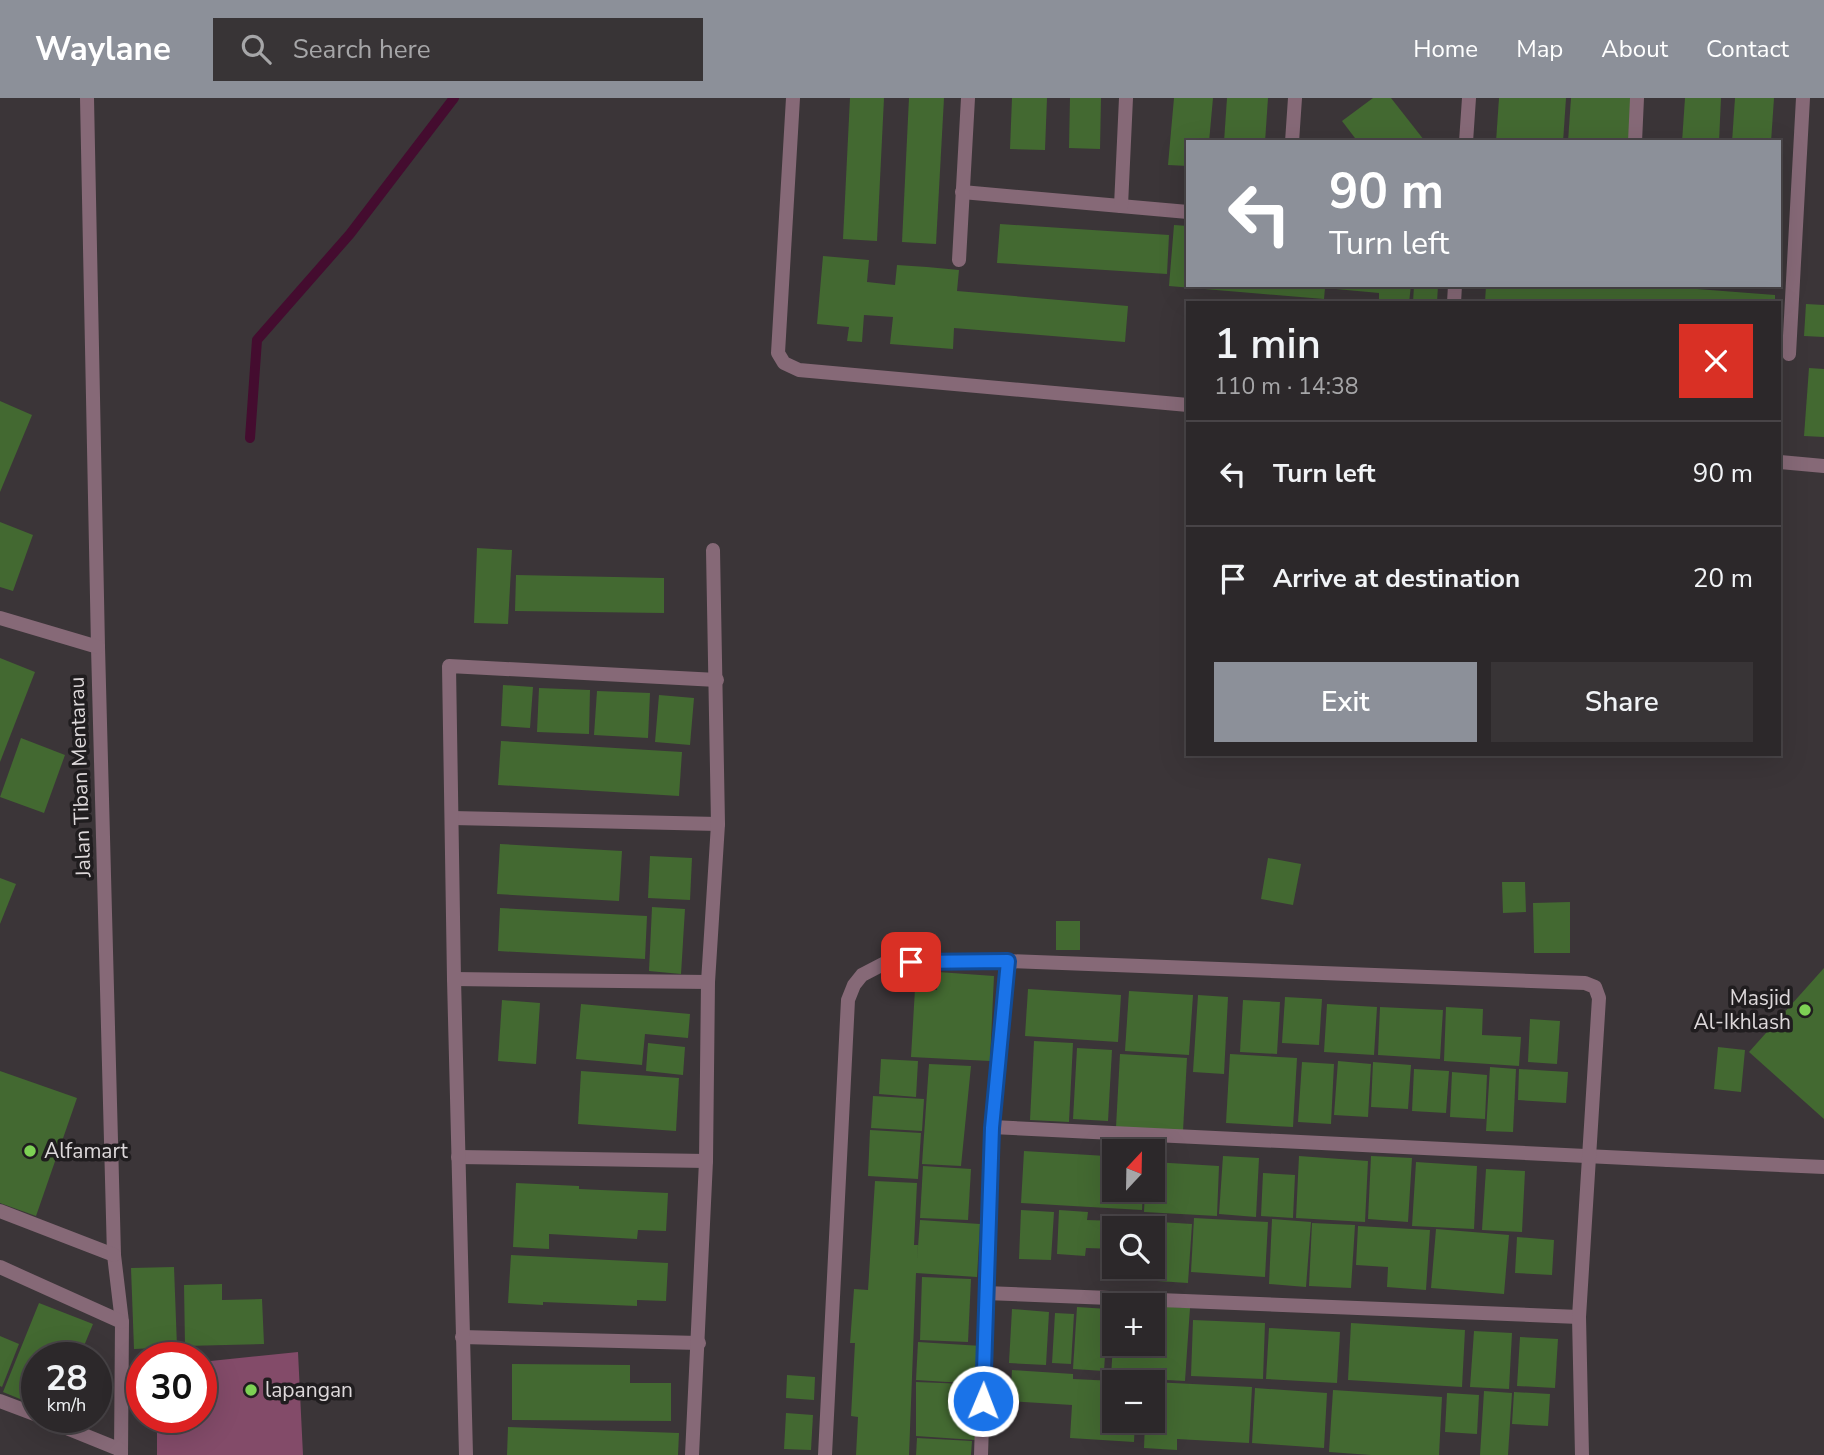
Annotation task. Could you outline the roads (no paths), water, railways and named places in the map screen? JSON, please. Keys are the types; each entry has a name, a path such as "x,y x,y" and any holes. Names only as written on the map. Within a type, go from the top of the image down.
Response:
{"street":[{"name":"Jalan Tiban Mentarau","path":"87,98 114,1255 122,1322 121,1452"},
{"path":"793,98 778,353 783,363 799,370 1186,405"},
{"path":"959,260 968,98"},
{"path":"1121,206 1126,98"},
{"path":"1292,140 1295,98"},
{"path":"1466,140 1469,98"},
{"path":"1635,140 1637,98"},
{"path":"1789,354 1787,263 1803,98"},
{"path":"962,192 1186,212"},
{"path":"1781,462 1824,466"},
{"path":"692,1455 706,1161 708,982 718,824 713,550"},
{"path":"0,618 98,647"},
{"path":"466,1455 449,667 717,680"},
{"path":"452,818 718,824"},
{"path":"981,1455 992,1128 1008,961"},
{"path":"825,1455 848,1000 862,975 887,962 1008,961 1585,983 1595,987 1599,998 1579,1317 1582,1455"},
{"path":"454,979 708,982"},
{"path":"992,1128 1824,1167"},
{"path":"458,1157 706,1161"},
{"path":"0,1211 114,1255"},
{"path":"0,1267 122,1322"},
{"path":"985,1293 1579,1317"},
{"path":"462,1337 699,1343"},
{"path":"0,1401 21,1409"},
{"path":"77,1433 121,1452"}],"waterway":[{"path":"250,438 257,340 350,234 454,98"}],"place":[{"name":"Masjid Al-Ikhlash","path":"1805,1010"},
{"name":"Alfamart","path":"30,1151"},
{"name":"lapangan","path":"251,1390"}]}
